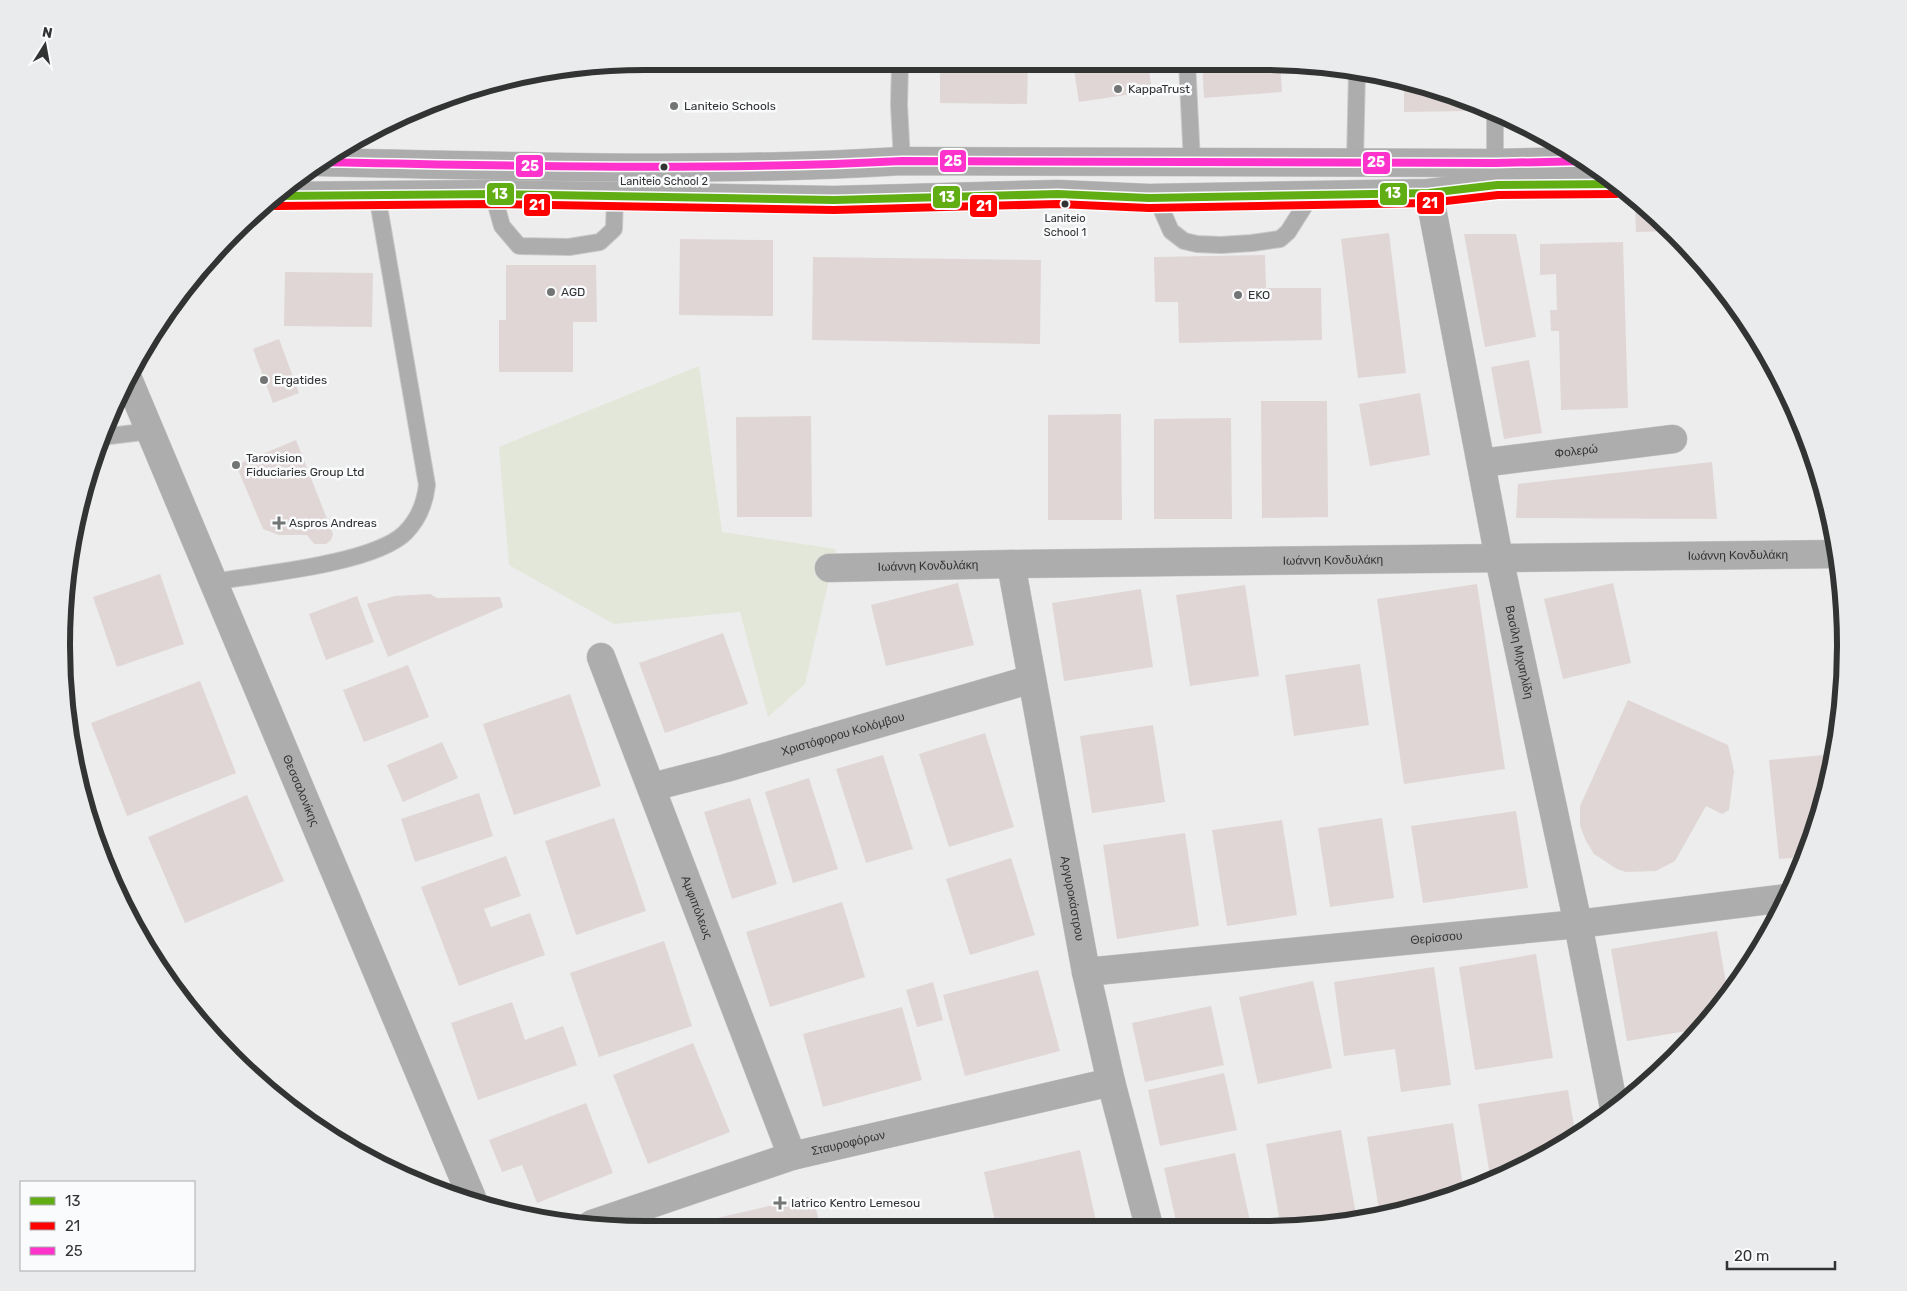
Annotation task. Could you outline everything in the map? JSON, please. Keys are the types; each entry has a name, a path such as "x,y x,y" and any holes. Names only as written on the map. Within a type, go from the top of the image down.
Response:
{"main road":[{"path":"902,161 904,198"},
{"path":"333,162 662,169 831,165 902,161 1495,163 1572,161"},
{"path":"287,196 493,194 834,200 1058,194 1149,198 1429,193 1497,186 1605,184"}],"street":[{"name":"Βασίλη Μιχαηλίδη","path":"1429,193 1499,558 1578,924 1613,1101"},
{"name":"Θεσσαλονίκης","path":"132,386 470,1193"},
{"name":"Φολερώ","path":"1481,462 1673,440"},
{"name":"Ιωάννη Κονδυλάκη","path":"829,568 1829,554"},
{"name":"Αργυροκάστρου","path":"1011,564 1086,972 1110,1082 1148,1221"},
{"name":"Αμφιπόλεως","path":"601,657 792,1156"},
{"name":"Χριστόφορου Κολόμβου","path":"652,787 726,768 1032,679"},
{"name":"Θερίσσου","path":"1086,972 1578,924 1778,899"},
{"name":"Σταυροφόρων","path":"605,1220 792,1156 1110,1082"}],"lane":[{"path":"900,70 899,105 902,161"},
{"path":"1187,70 1192,162"},
{"path":"1355,162 1357,78"},
{"path":"1495,120 1495,163"},
{"path":"493,194 502,226 519,246 569,247 600,242 614,229 615,196"},
{"path":"1149,198 1160,206 1171,231 1184,241 1221,245 1280,239 1288,232 1312,194"},
{"path":"213,582 333,562 382,548 405,533 419,514 426,498 427,485 377,196"},
{"path":"110,436 151,431"}],"shaded area":[{"path":"699,366 722,532 836,549 805,684 768,717 740,612 614,624 509,565 499,447"}],"building":[{"path":"940,70 1028,70 1027,104 940,103"},
{"path":"1074,70 1149,70 1152,91 1079,102"},
{"path":"1202,70 1281,71 1282,92 1204,98"},
{"path":"1404,88 1467,109 1467,111 1404,112"},
{"path":"1635,208 1660,231 1636,232"},
{"path":"1389,233 1406,373 1358,378 1341,239"},
{"path":"1464,234 1516,234 1536,337 1485,347"},
{"path":"680,239 773,240 773,316 679,315"},
{"path":"1623,242 1628,408 1561,410 1559,331 1551,331 1550,310 1557,310 1556,274 1540,275 1540,244"},
{"name":"EKO","path":"1265,255 1266,288 1321,288 1322,340 1179,343 1178,302 1155,302 1154,257"},
{"path":"813,257 1041,260 1040,344 812,340"},
{"name":"AGD","path":"506,265 596,265 597,322 573,322 573,372 499,372 499,320 506,320"},
{"path":"285,272 373,273 372,327 284,326"},
{"path":"279,339 299,393 273,403 253,349"},
{"path":"1529,360 1542,433 1504,439 1491,367"},
{"path":"1420,393 1430,455 1370,466 1359,404"},
{"path":"1261,401 1327,401 1328,517 1262,518"},
{"path":"1121,414 1122,520 1048,520 1048,415"},
{"path":"811,416 812,517 737,517 736,417"},
{"path":"1231,418 1232,519 1154,519 1154,419"},
{"path":"296,440 333,534 331,540 326,544 314,544 307,535 279,535 263,529 236,465"},
{"path":"1712,462 1717,519 1516,518 1518,484"},
{"path":"160,574 184,644 117,667 93,597"},
{"path":"958,583 974,645 886,666 871,605"},
{"path":"1613,583 1631,663 1563,679 1544,599"},
{"path":"1477,584 1505,769 1404,784 1377,599"},
{"path":"1245,585 1259,676 1190,686 1176,595"},
{"path":"1141,589 1153,667 1064,681 1052,603"},
{"path":"430,594 437,598 500,597 503,607 388,657 367,604 395,596"},
{"path":"357,596 374,642 326,660 309,614"},
{"path":"723,633 748,704 665,733 639,663"},
{"path":"1360,664 1369,725 1294,736 1285,675"},
{"path":"408,665 429,717 364,742 343,690"},
{"path":"200,681 236,773 127,816 91,723"},
{"path":"570,694 601,786 514,815 483,724"},
{"path":"1628,700 1728,745 1734,771 1729,810 1722,814 1706,806 1675,861 1656,871 1626,872 1617,869 1594,854 1580,826 1580,806"},
{"path":"1153,725 1165,802 1092,813 1080,736"},
{"path":"985,733 1014,827 949,847 919,754"},
{"path":"442,742 458,778 403,802 387,765"},
{"path":"883,755 913,849 866,863 836,769"},
{"path":"1827,755 1817,794 1796,858 1779,859 1769,760"},
{"path":"809,778 838,869 793,883 765,792"},
{"path":"479,793 493,836 415,862 401,819"},
{"path":"247,795 284,881 185,923 148,837"},
{"path":"750,798 777,884 732,899 704,812"},
{"path":"1516,811 1528,888 1423,903 1411,826"},
{"path":"614,818 646,911 576,935 545,841"},
{"path":"1382,818 1394,898 1330,907 1318,828"},
{"path":"1282,820 1297,915 1227,926 1212,830"},
{"path":"1185,833 1199,926 1117,939 1103,845"},
{"path":"506,856 521,896 484,909 491,927 530,913 545,955 459,986 421,887"},
{"path":"1011,858 1035,935 970,955 946,879"},
{"path":"842,902 865,977 770,1007 746,932"},
{"path":"1717,931 1726,984 1688,1031 1627,1041 1611,949"},
{"path":"664,941 692,1026 599,1057 570,973"},
{"path":"1536,954 1553,1058 1475,1070 1459,967"},
{"path":"1434,967 1451,1085 1401,1092 1395,1049 1344,1056 1334,982"},
{"path":"1038,970 1060,1051 965,1076 943,995"},
{"path":"1313,981 1332,1068 1258,1084 1239,997"},
{"path":"933,982 943,1020 917,1027 906,990"},
{"path":"512,1002 525,1040 563,1026 577,1065 478,1100 451,1023"},
{"path":"1211,1006 1224,1065 1145,1082 1132,1023"},
{"path":"902,1007 922,1080 823,1107 803,1034"},
{"path":"693,1043 730,1132 648,1164 613,1075"},
{"path":"1224,1073 1237,1130 1160,1146 1148,1090"},
{"path":"1568,1090 1574,1128 1516,1162 1490,1174 1478,1104"},
{"path":"586,1103 613,1173 537,1203 522,1165 502,1172 489,1140"},
{"path":"1453,1123 1463,1184 1379,1209 1367,1137"},
{"path":"1341,1130 1356,1213 1280,1221 1266,1144"},
{"path":"1080,1150 1096,1221 995,1221 984,1172"},
{"path":"1235,1153 1250,1221 1176,1221 1164,1168"},
{"path":"813,1196 819,1221 713,1221 712,1219"}],"transit line":[{"name":"25","path":"334,162 683,167 902,161 1495,163 1572,161"},
{"name":"13","path":"287,196 493,194 834,200 1058,194 1149,198 1429,193 1497,185 1605,184"},
{"name":"21","path":"276,206 493,204 834,210 1058,204 1149,208 1429,203 1498,195 1616,194"}],"place":[{"name":"KappaTrust","path":"1118,89"},
{"name":"Laniteio Schools","path":"674,106"},
{"name":"Laniteio School 2","path":"664,167"},
{"name":"Laniteio School 1","path":"1065,204"},
{"name":"AGD","path":"551,292"},
{"name":"EKO","path":"1238,295"},
{"name":"Ergatides","path":"264,380"},
{"name":"Tarovision Fiduciaries Group Ltd","path":"236,465"},
{"name":"Aspros Andreas","path":"279,523"},
{"name":"Iatrico Kentro Lemesou","path":"780,1203"}]}
